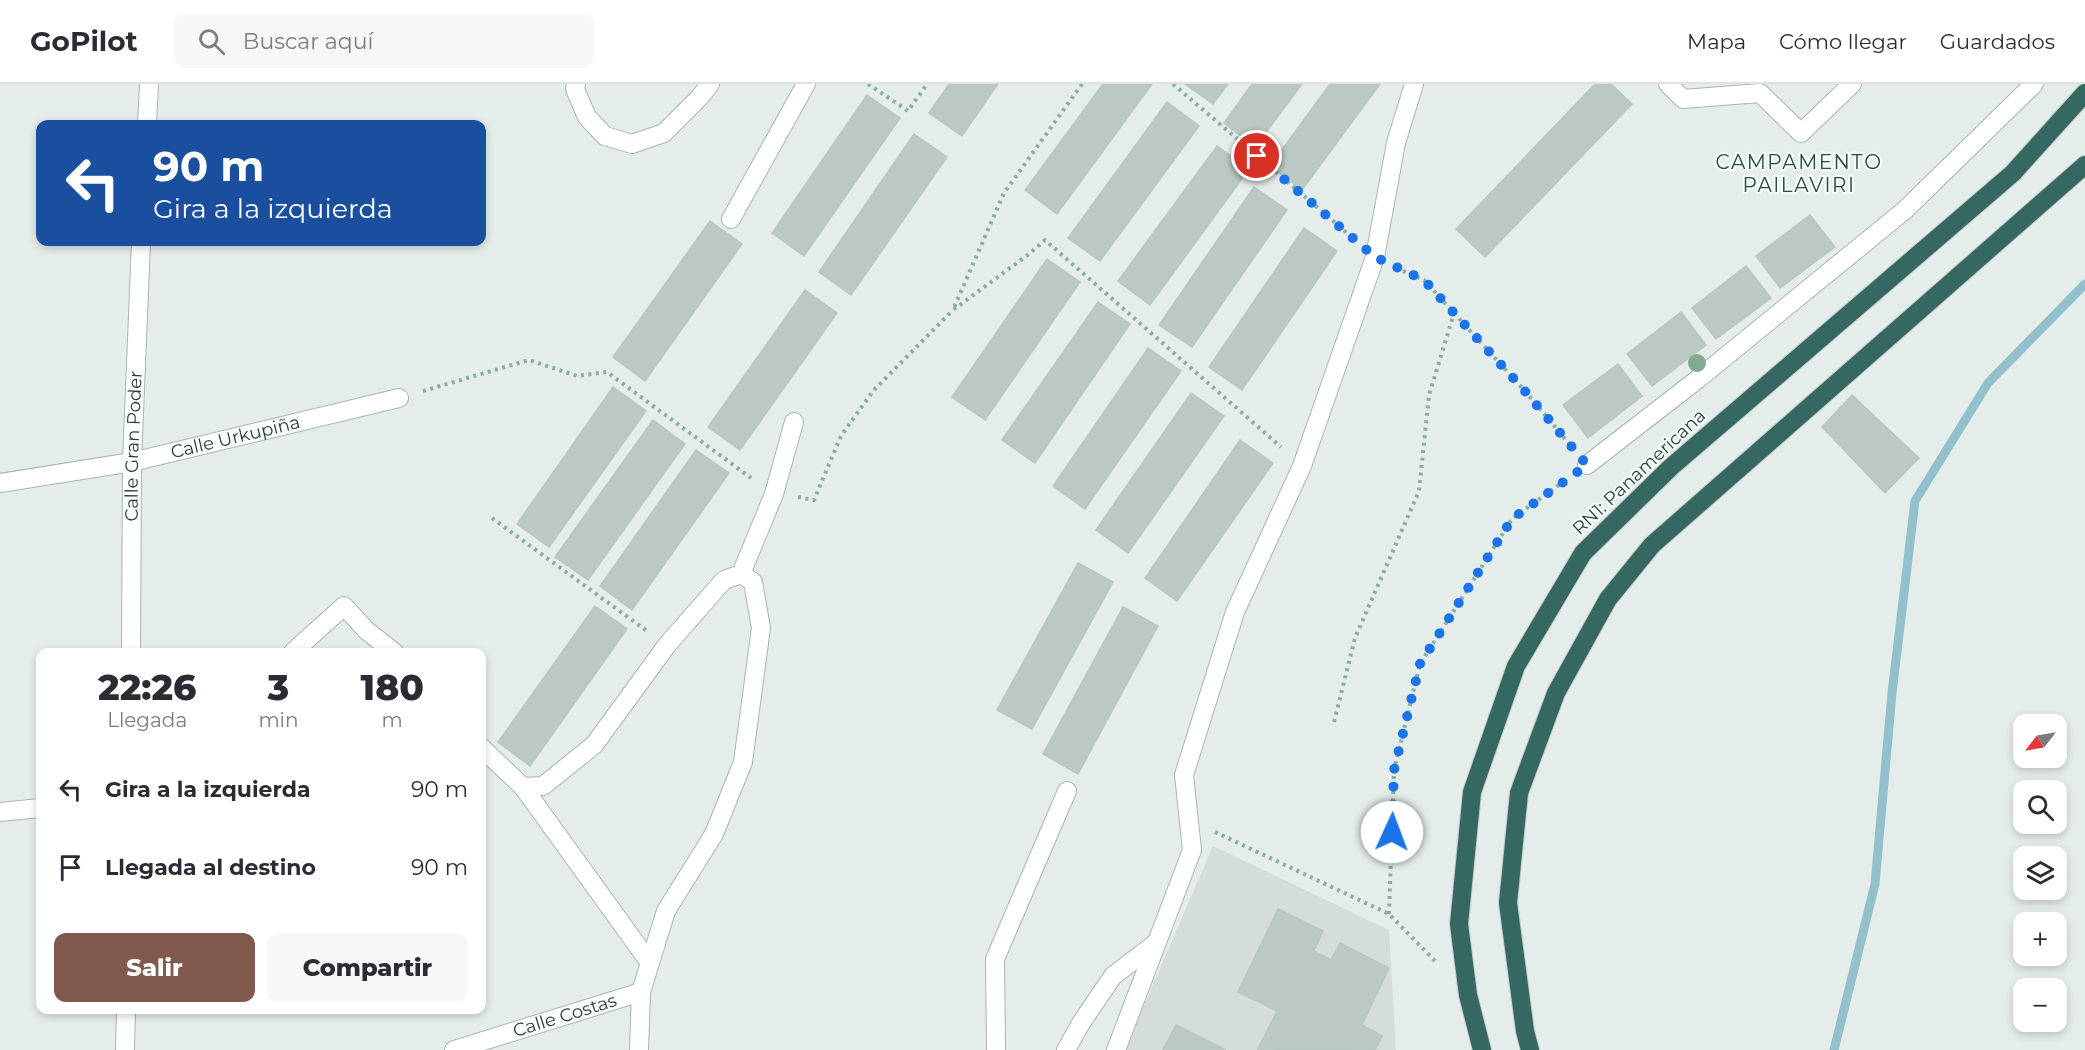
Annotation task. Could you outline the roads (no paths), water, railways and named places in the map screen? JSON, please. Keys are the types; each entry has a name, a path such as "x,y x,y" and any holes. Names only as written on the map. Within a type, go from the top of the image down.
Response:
{"highway":[{"name":"RN1: Panamericana","path":"1482,1050 1468,995 1459,924 1472,792 1516,666 1583,553 1671,466 2013,173 2085,93"},
{"path":"1530,1050 1525,1031 1508,903 1519,793 1556,693 1608,598 1652,545 2085,165"}],"street":[{"path":"147,120 148,84"},
{"path":"576,84 575,89 587,117 605,136 632,144 664,133 710,84"},
{"path":"731,219 806,84"},
{"path":"1116,1050 1192,850 1184,775 1235,612 1302,466 1375,257 1396,142 1414,84"},
{"path":"1668,84 1683,99 1760,93 1801,133 1852,84"},
{"path":"1587,465 1698,379 1905,210 2034,84"},
{"name":"Calle Gran Poder","path":"131,648 132,462 141,246"},
{"name":"Calle Urkupiña","path":"0,483 132,462 399,398"},
{"path":"523,787 543,786 594,746 667,645 724,580 741,574 774,494 795,422"},
{"path":"639,1050 641,992 666,911 714,834 743,762 761,628 753,582 741,574"},
{"path":"297,648 344,606 367,631 389,648"},
{"path":"486,752 523,787 650,963"},
{"path":"996,1050 995,959 1067,791"},
{"path":"0,812 36,808"},
{"path":"1066,1050 1081,1023 1113,976 1157,942"},
{"name":"Calle Costas","path":"454,1050 641,992"},
{"path":"125,1050 126,1014"}],"waterway":[{"path":"1834,1050 1875,884 1892,693 1915,501 1988,383 2085,284"}],"district":[{"name":"CAMPAMENTO PAILAVIRI","path":"1799,174"}]}
